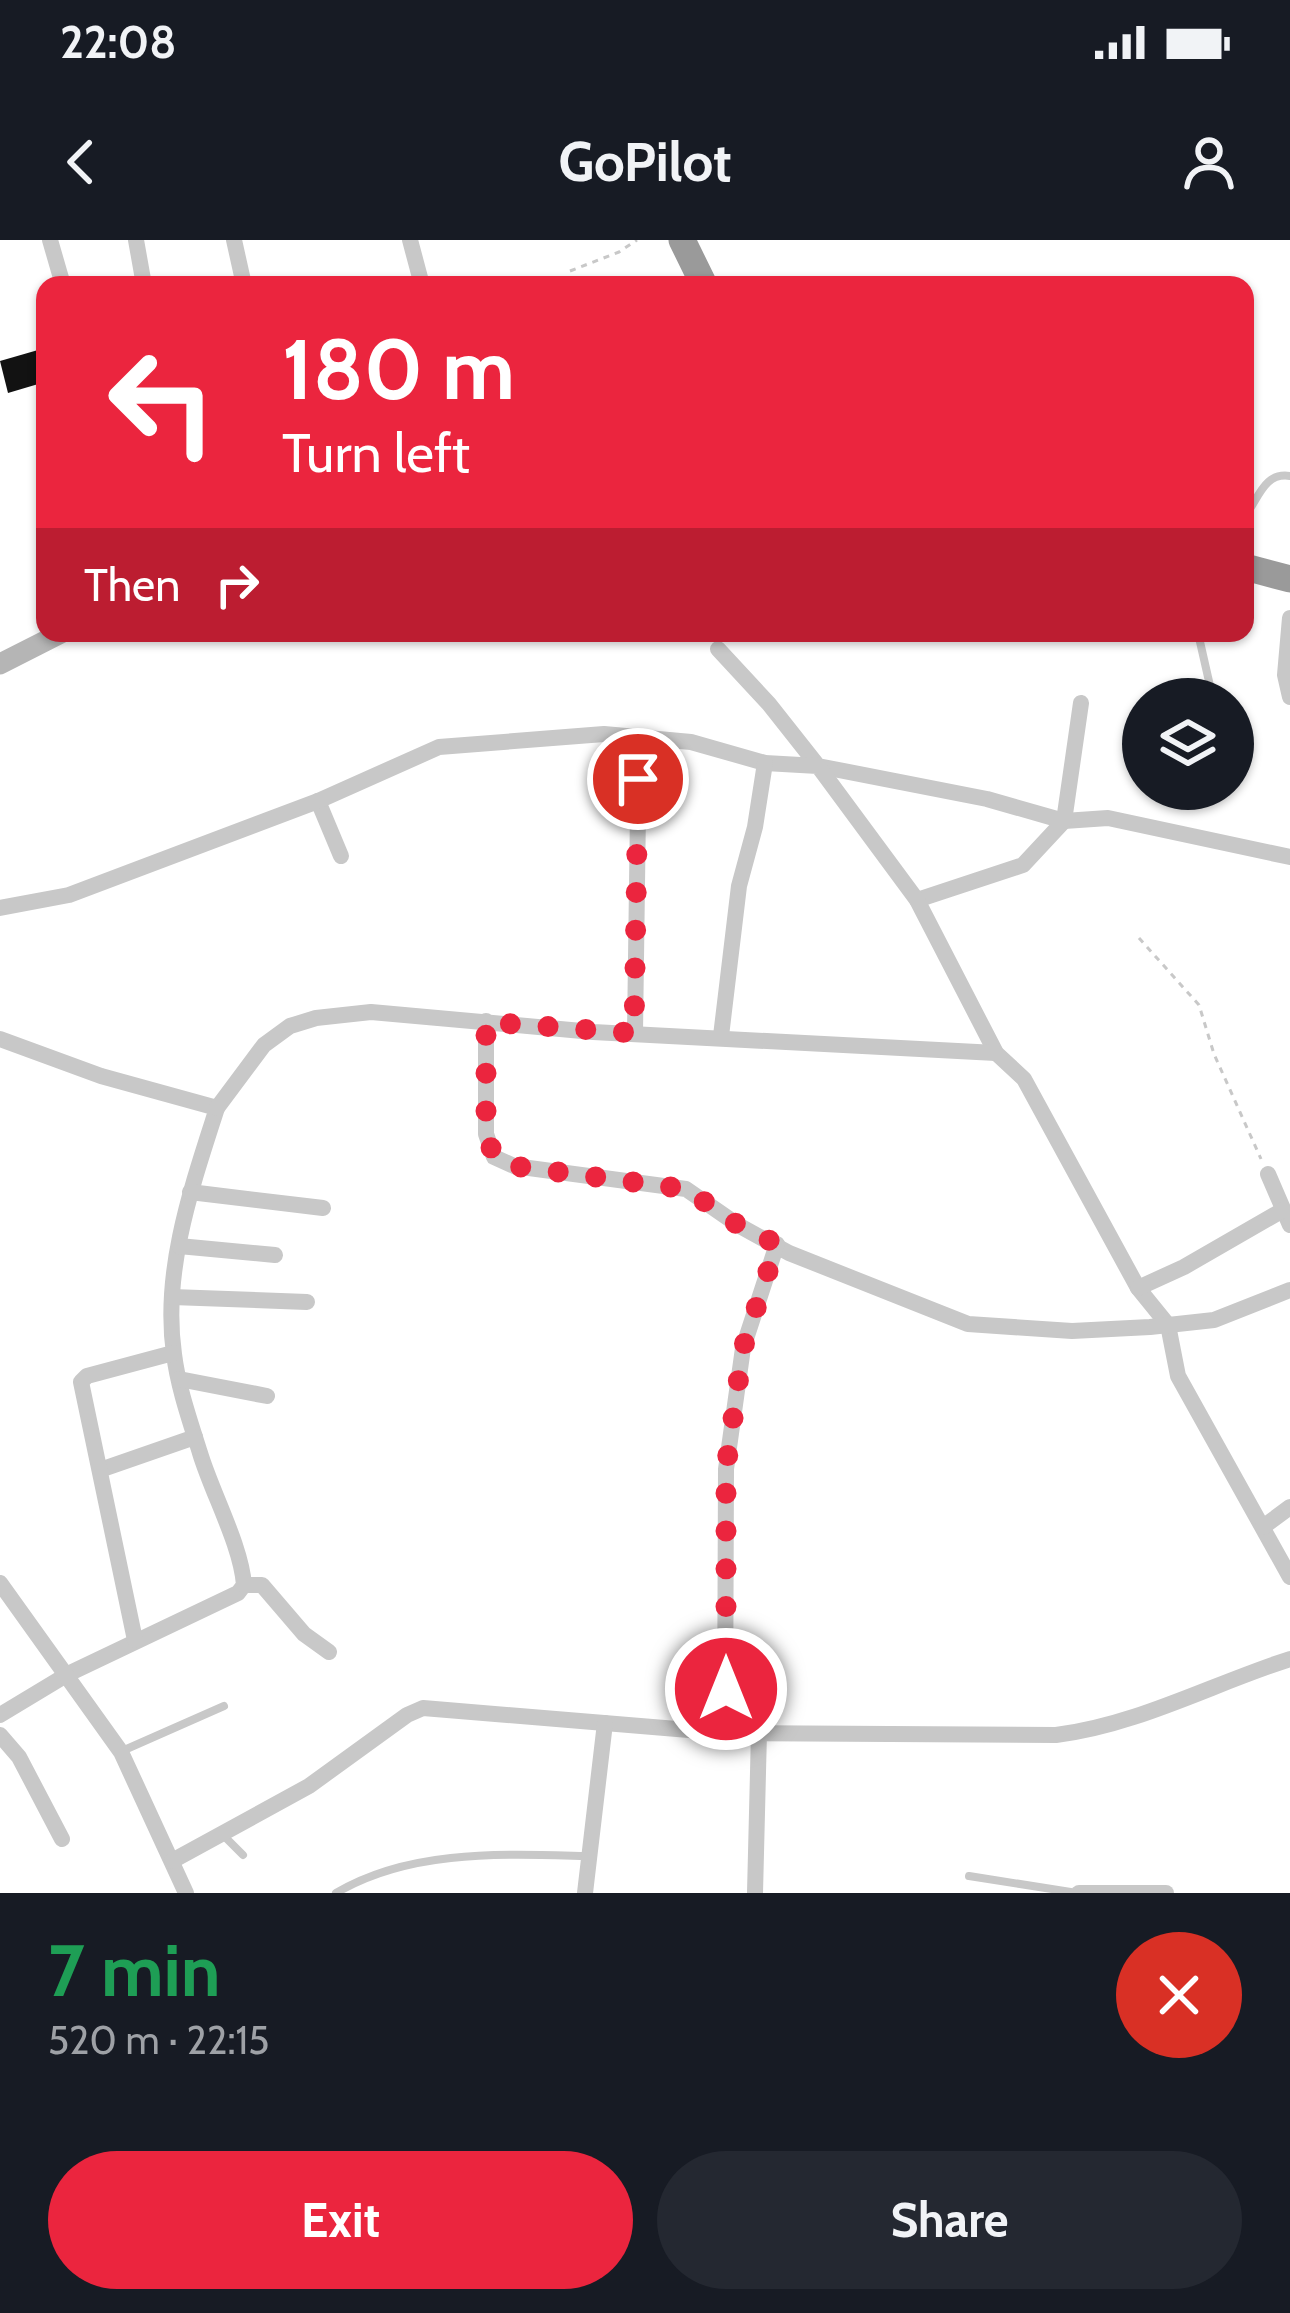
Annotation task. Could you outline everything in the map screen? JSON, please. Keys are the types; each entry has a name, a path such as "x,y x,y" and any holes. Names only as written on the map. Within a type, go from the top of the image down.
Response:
{"highway":[{"path":"682,240 700,276"},
{"path":"1254,569 1290,579"}],"main road":[{"path":"0,664 43,642"}],"street":[{"path":"50,240 60,276"},
{"path":"136,240 142,276"},
{"path":"234,240 242,276"},
{"path":"410,240 420,276"},
{"path":"1290,618 1285,675 1290,697"},
{"path":"718,649 818,766 916,900 996,1053 1024,1079 1138,1288 1168,1324 1178,1376 1290,1577"},
{"path":"916,900 1023,865 1064,821 1081,703"},
{"path":"0,908 68,895 318,801 439,747 604,734 691,742 765,764 818,766 987,799 1064,821 1108,818 1290,857"},
{"path":"634,1033 639,737"},
{"path":"721,1036 739,886 765,764"},
{"path":"318,801 341,856"},
{"path":"244,1586 179,1379 173,1353 172,1298 190,1192 217,1108 264,1045 290,1026 371,1012 634,1033 996,1053"},
{"path":"486,1022 486,1134 494,1156 514,1166 686,1189 789,1253 968,1324 1072,1331 1214,1320 1290,1290"},
{"path":"0,1039 101,1076 217,1108"},
{"path":"1138,1288 1287,1217 1268,1174"},
{"path":"190,1192 323,1208"},
{"path":"725,1732 726,1468 743,1348 777,1244"},
{"path":"179,1246 275,1255"},
{"path":"172,1298 308,1302"},
{"path":"135,1640 82,1378 173,1353"},
{"path":"179,1379 266,1396"},
{"path":"100,1470 195,1437"},
{"path":"1263,1527 1290,1507"},
{"path":"0,1583 121,1752 187,1893"},
{"path":"0,1715 68,1674 244,1586 262,1585 304,1634 329,1652"},
{"path":"172,1861 309,1786 423,1708 725,1732 1056,1735 1099,1730 1290,1659"},
{"path":"586,1893 605,1723"},
{"path":"755,1893 759,1732"},
{"path":"0,1736 19,1757 62,1839"},
{"path":"1079,1893 1166,1893"}],"lane":[{"path":"1254,502 1269,478 1290,476"},
{"path":"1200,642 1208,678"},
{"path":"121,1752 224,1706"},
{"path":"221,1833 243,1855"},
{"path":"336,1893 362,1878 475,1853 588,1856"},
{"path":"969,1876 1079,1893"}],"path":[{"path":"570,271 637,240"},
{"path":"1139,938 1199,1005 1214,1054 1268,1174"}],"building":[{"path":"36,351 36,385 8,393 0,361"}],"route":[{"path":"638,779 634,1033 486,1022 486,1134 494,1156 514,1166 686,1189 738,1225 777,1244 743,1348 726,1468 726,1689"}]}
